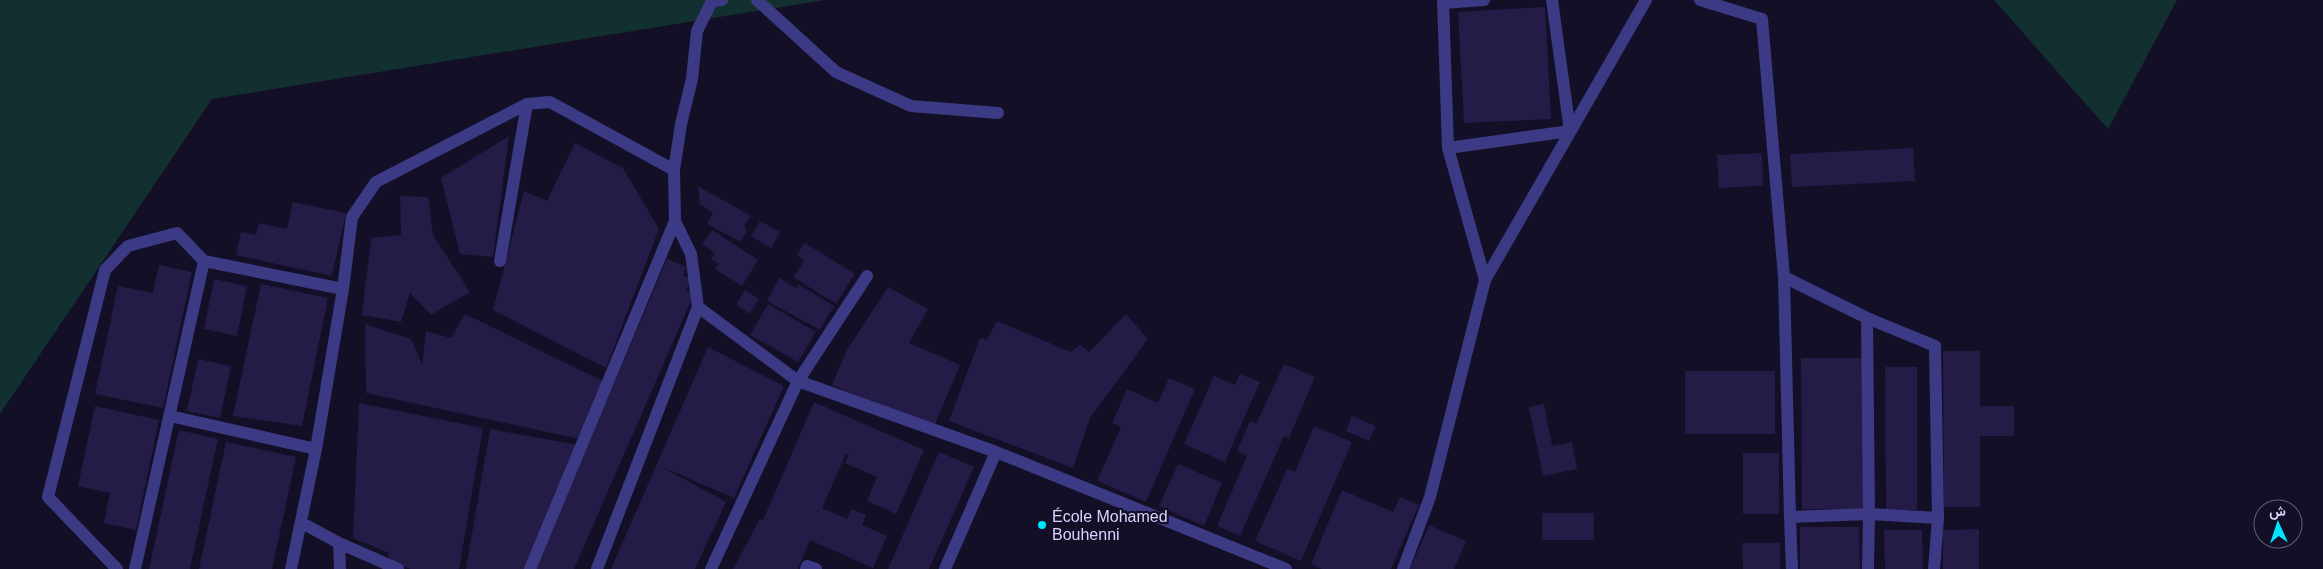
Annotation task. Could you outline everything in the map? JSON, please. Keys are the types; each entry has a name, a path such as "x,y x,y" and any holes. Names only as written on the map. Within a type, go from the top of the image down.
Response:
{"street":[{"path":"530,569 675,221 674,170 681,124 692,79 697,31 712,1 722,0"},
{"path":"757,0 836,72 911,106 998,113"},
{"path":"1484,0 1443,2 1448,148 1485,280"},
{"path":"1552,0 1570,131"},
{"path":"1403,569 1430,497 1485,280 1646,0"},
{"path":"1700,0 1762,19 1784,277 1792,569"},
{"path":"290,569 302,523 316,449 343,289 352,217 376,182 527,104 550,102 674,170"},
{"path":"500,261 527,104"},
{"path":"1448,148 1570,131"},
{"path":"598,569 698,307 692,254 675,221"},
{"path":"117,569 48,497 105,270 128,246 177,233 204,261 343,289"},
{"path":"135,569 204,261"},
{"path":"711,569 798,382 867,276"},
{"path":"1784,277 1867,318 1935,346 1938,518 1934,569"},
{"path":"698,307 798,382 996,452 1286,569"},
{"path":"1867,318 1870,514 1868,569"},
{"path":"170,416 316,449"},
{"path":"945,569 996,452"},
{"path":"1790,517 1870,514 1938,518"},
{"path":"302,523 339,543 398,569"},
{"path":"339,543 340,569"},
{"path":"806,569 808,566 816,569"}],"green space":[{"path":"0,0 825,0 212,99 0,414"},
{"path":"1994,0 2177,0 2108,129"}],"building":[{"path":"1545,7 1551,119 1464,123 1458,12"},
{"path":"509,136 493,257 460,254 441,178"},
{"path":"575,143 623,168 659,229 606,368 493,310 524,191 547,201"},
{"path":"1913,148 1915,181 1792,187 1790,154"},
{"path":"1762,153 1763,186 1719,188 1717,155"},
{"path":"698,186 751,216 744,226 747,232 741,242 707,224 713,213 700,204"},
{"path":"400,196 428,197 433,235 470,292 431,315 410,293 401,322 362,315 371,238 401,235"},
{"path":"293,202 346,213 332,276 236,255 241,232 256,235 259,223 287,229"},
{"path":"760,221 780,232 771,248 751,236"},
{"path":"712,230 758,260 742,286 715,269 719,264 711,259 715,253 702,244"},
{"path":"805,243 855,274 836,304 793,277 804,261 797,254"},
{"path":"667,259 686,267 683,275 691,279 686,290 694,294 574,569 535,569"},
{"path":"159,265 192,272 163,408 95,394 118,286 153,293"},
{"path":"779,278 796,288 798,284 834,306 820,330 767,301"},
{"path":"214,279 247,286 237,336 204,329"},
{"path":"261,284 328,298 302,426 233,416"},
{"path":"888,287 928,309 909,343 960,365 933,429 832,385 847,350"},
{"path":"745,290 759,299 750,314 736,305"},
{"path":"768,304 816,332 798,362 750,335"},
{"path":"465,314 603,381 580,439 366,393 365,324 411,339 422,364 426,331 451,338"},
{"path":"1126,314 1148,339 1090,418 1073,468 949,421 980,338 987,340 997,321 1071,352 1080,345 1089,352"},
{"path":"708,347 784,386 734,498 660,466 726,502 695,569 611,569"},
{"path":"1943,351 1980,351 1980,406 2014,406 2014,436 1980,436 1980,507 1944,507"},
{"path":"1801,358 1864,358 1864,509 1802,509"},
{"path":"198,359 231,366 220,418 187,411"},
{"path":"1284,364 1315,377 1289,438 1284,436 1240,536 1217,526 1247,456 1237,451 1250,421 1256,424"},
{"path":"1885,367 1917,367 1917,510 1886,510"},
{"path":"1685,371 1775,371 1775,434 1685,434"},
{"path":"1240,374 1260,382 1225,462 1184,444 1214,376 1235,385"},
{"path":"1169,378 1195,389 1146,502 1097,481 1121,427 1112,423 1127,389 1158,403"},
{"path":"814,402 924,450 896,514 867,501 877,477 845,463 849,455 846,454 822,508 847,519 851,509 866,515 862,525 887,536 873,568 810,540 798,569 733,569 760,519 763,520"},
{"path":"359,403 483,428 459,569 411,569 388,561 389,553 353,538"},
{"path":"1544,404 1552,446 1572,442 1577,469 1543,476 1529,407"},
{"path":"95,406 159,420 136,530 104,523 110,493 78,486"},
{"path":"1352,416 1376,426 1369,441 1346,431"},
{"path":"1314,426 1352,442 1301,561 1255,541 1287,469 1295,472"},
{"path":"490,429 578,445 526,569 466,569"},
{"path":"179,430 218,439 190,569 149,569"},
{"path":"226,442 296,457 272,569 199,569"},
{"path":"939,452 974,467 929,569 888,569"},
{"path":"1743,453 1779,453 1779,514 1743,514"},
{"path":"1178,464 1222,483 1204,526 1159,506"},
{"path":"1342,490 1393,512 1400,497 1419,505 1391,569 1322,569 1311,564"},
{"path":"1542,513 1594,513 1594,540 1542,540"},
{"path":"1429,525 1466,541 1454,569 1410,569"},
{"path":"1800,527 1859,527 1860,569 1800,569"},
{"path":"1979,529 1979,569 1943,569 1943,530"},
{"path":"1884,530 1922,530 1923,569 1885,569"},
{"path":"1742,543 1780,543 1780,569 1743,569"}],"place":[{"name":"École Mohamed Bouhenni","path":"1042,525"}]}
